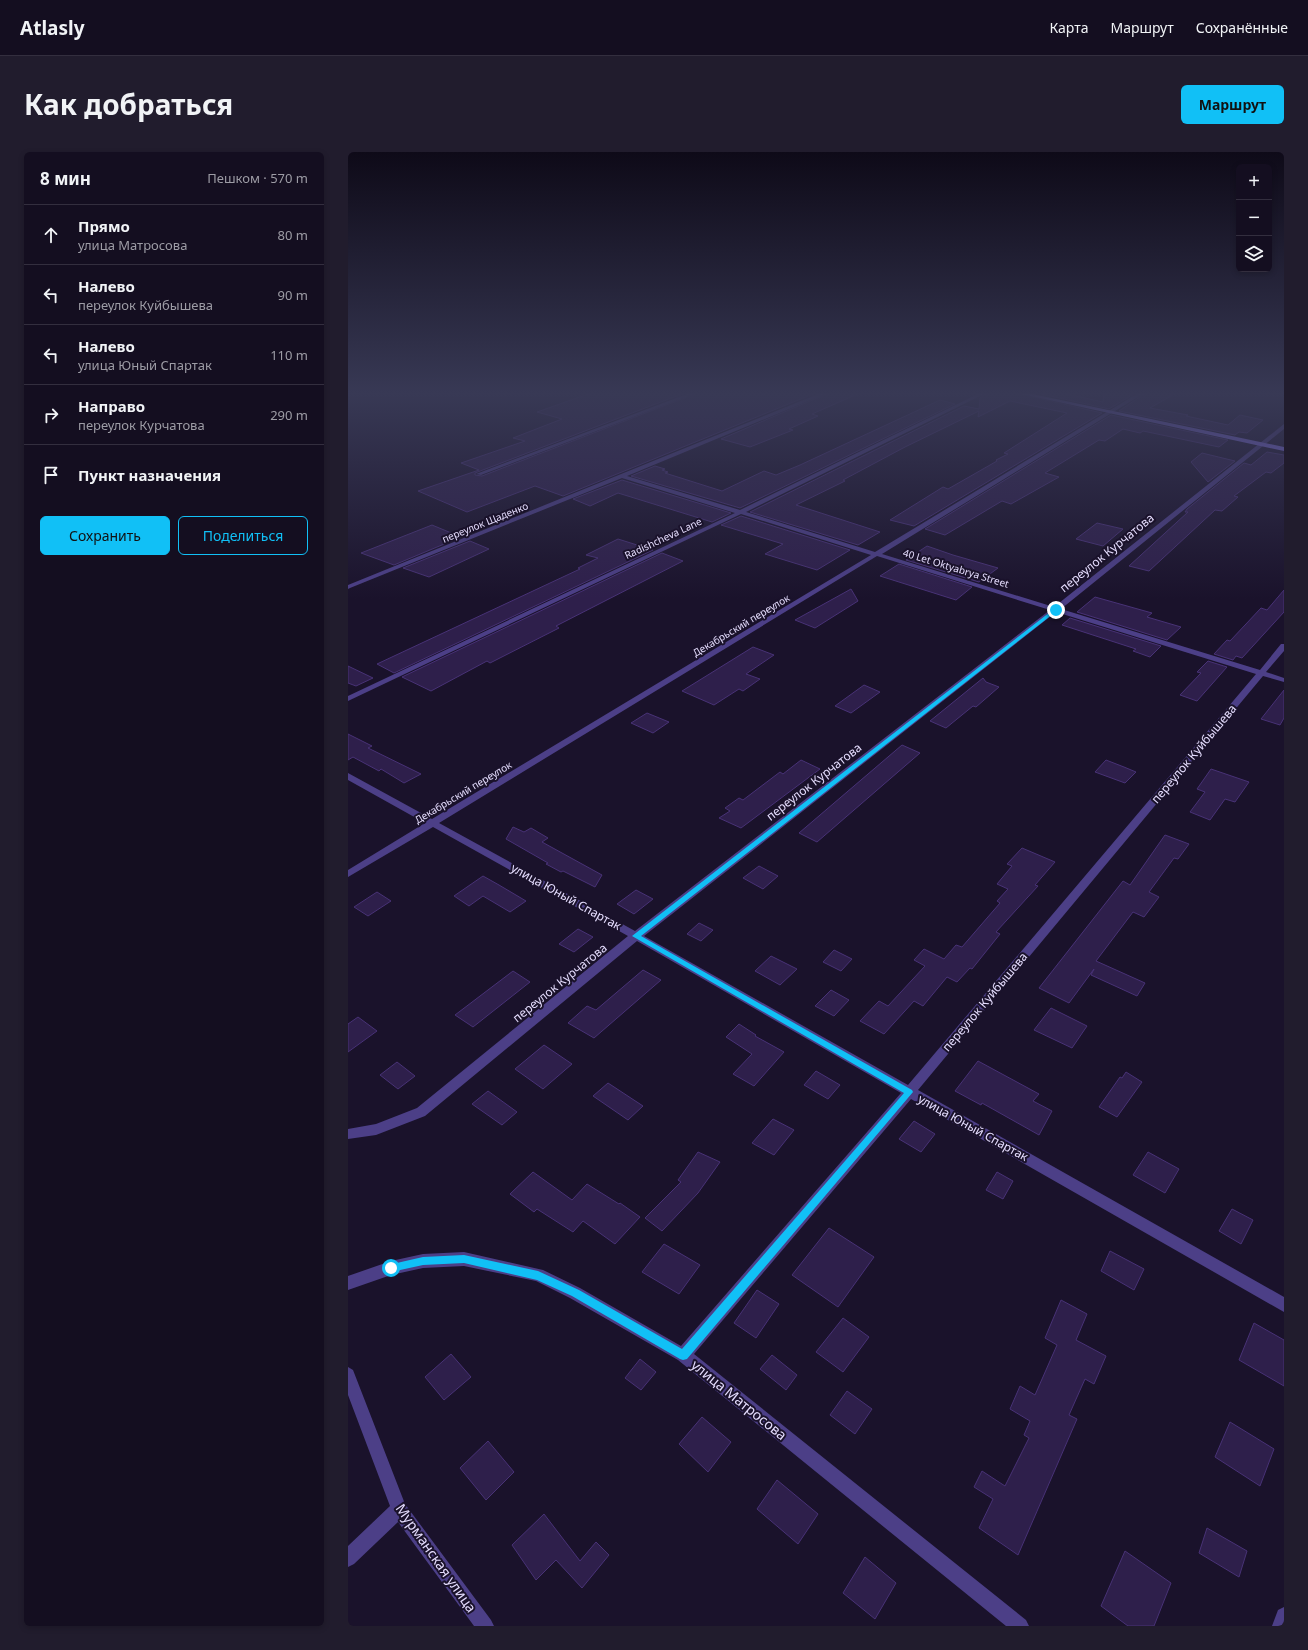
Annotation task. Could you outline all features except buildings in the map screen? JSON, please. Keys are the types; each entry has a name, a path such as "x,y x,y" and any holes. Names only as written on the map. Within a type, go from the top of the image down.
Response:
{"street":[{"path":"479,474 514,461"},
{"name":"переулок Щаденко","path":"348,587 660,461"},
{"name":"Radishcheva Lane","path":"348,699 846,461"},
{"name":"Декабрьский переулок","path":"348,874 1031,461"},
{"name":"переулок Курчатова","path":"348,1134 358,1134 387,1126 420,1112 636,936 1056,610 1240,461"},
{"name":"40 Let Oktyabrya Street","path":"623,476 1284,680"},
{"name":"переулок Куйбышева","path":"683,1355 909,1092 1284,646"},
{"name":"улица Юный Спартак","path":"348,776 636,936 1197,1254 1284,1305"},
{"name":"улица Матросова","path":"348,1283 391,1268 423,1261 464,1259 538,1276 576,1293 683,1355 1020,1626"},
{"name":"Мурманская улица","path":"348,1375 398,1509 485,1626"},
{"path":"348,1558 398,1509"},
{"path":"1281,1626 1284,1616"}],"route":[{"path":"391,1268 423,1261 464,1259 538,1276 576,1293 683,1355 909,1092 636,936 1056,610"}]}
